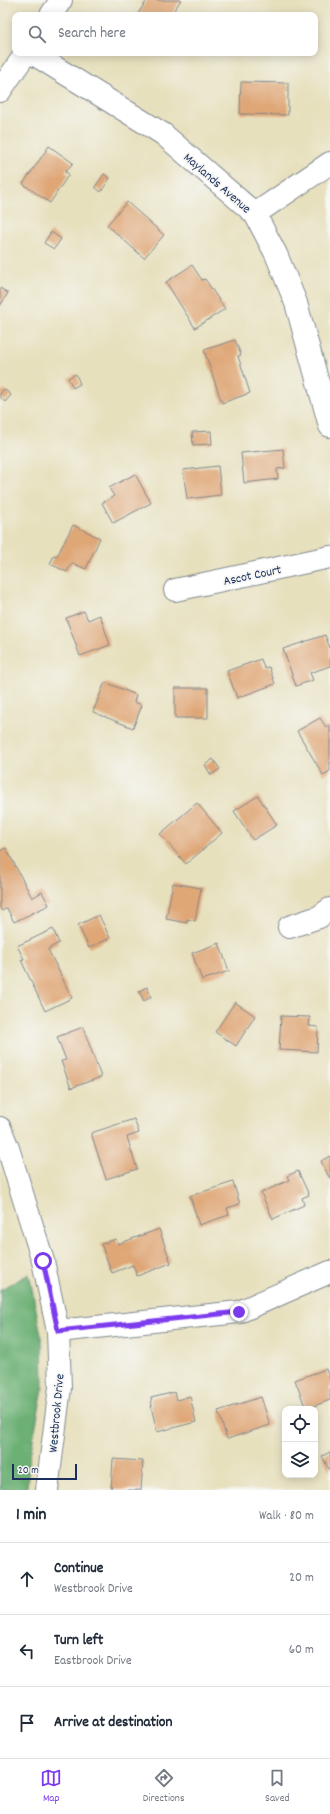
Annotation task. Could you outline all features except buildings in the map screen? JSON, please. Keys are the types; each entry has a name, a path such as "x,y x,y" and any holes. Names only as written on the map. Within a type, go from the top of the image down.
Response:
{"street":[{"path":"53,12 61,0"},
{"path":"0,91 24,56"},
{"name":"Maylands Avenue","path":"37,56 163,134 255,214 276,254 296,303 330,426"},
{"path":"255,214 330,163"},
{"name":"Ascot Court","path":"175,590 330,557"},
{"path":"289,927 319,917 330,908"},
{"name":"Westbrook Drive","path":"0,1128 8,1148 43,1261 58,1331 60,1387 47,1490"},
{"path":"58,1331 239,1312 330,1272"}],"green space":[{"path":"29,1274 42,1340 43,1389 29,1460 27,1490 0,1490 0,1290"}],"route":[{"path":"43,1261 58,1331 239,1312"}]}
